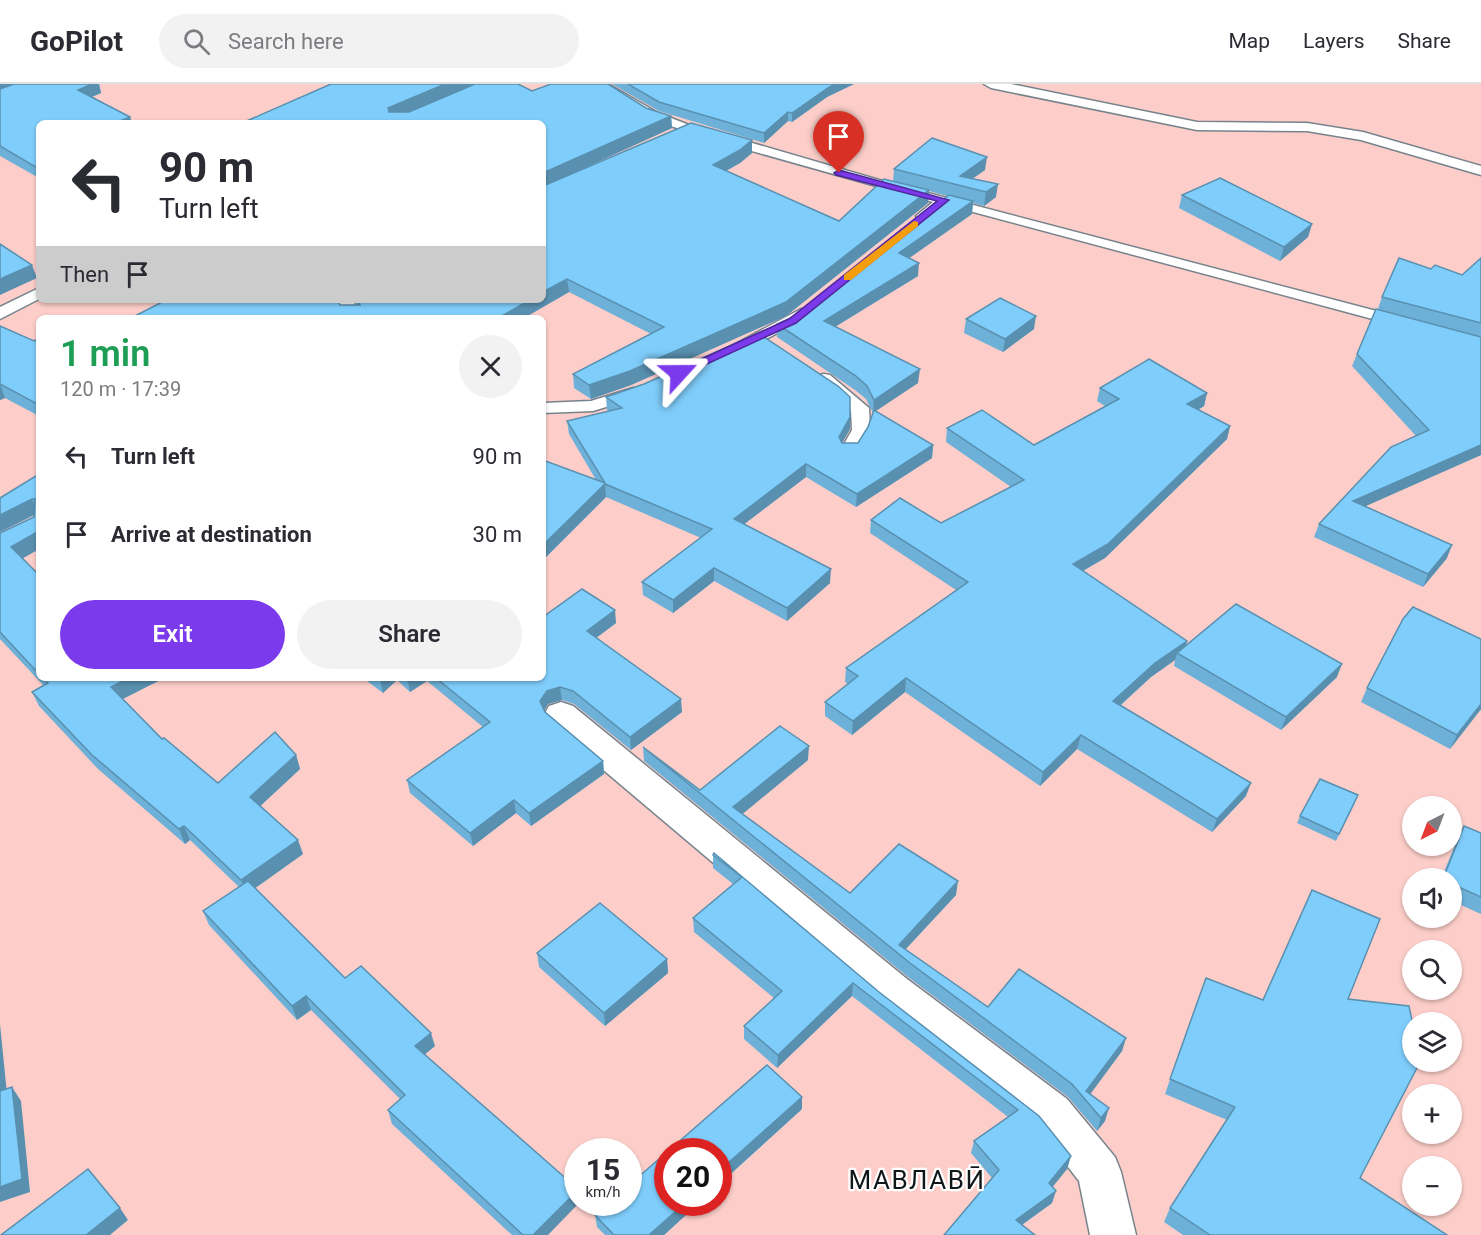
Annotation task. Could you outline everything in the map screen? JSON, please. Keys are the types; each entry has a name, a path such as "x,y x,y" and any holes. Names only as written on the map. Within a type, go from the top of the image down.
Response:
{"street":[{"path":"561,715 893,992 1052,1113 1099,1172 1113,1235"}],"lane":[{"path":"598,84 653,116 882,186 944,200 1418,326"},
{"path":"991,84 1197,126 1306,127 1363,136 1481,171"},
{"path":"669,138 701,132"},
{"path":"907,229 944,200"},
{"path":"0,314 36,295"},
{"path":"720,355 793,321 810,308"},
{"path":"761,337 778,348"},
{"path":"812,370 845,393 860,408 861,430 849,451"},
{"path":"546,408 593,406 649,386"}],"shaded area":[{"path":"0,84 1481,84 1481,1235 0,1235"}],"building":[{"path":"14,84 92,84 78,90 130,117 122,120 36,120 36,167 0,146 0,89"},
{"path":"331,84 445,84 388,108 389,112 409,112 475,84 518,84 532,91 551,84 608,84 646,108 671,116 546,172 546,120 249,120"},
{"path":"628,84 835,84 792,113 788,112 764,133 659,102"},
{"path":"691,123 752,140 740,150 713,165 839,221 884,179 929,190 786,302 630,371 589,385 573,374 664,327 567,279 546,290 546,185"},
{"path":"932,138 987,157 960,176 998,184 986,192 894,169"},
{"path":"1220,178 1312,224 1284,247 1182,195"},
{"path":"949,195 973,201 899,253 919,263 824,321 920,369 874,400 867,386 856,376 777,324 801,313"},
{"path":"0,244 32,265 0,279"},
{"path":"1399,258 1431,269 1435,265 1462,275 1481,258 1481,323 1382,297"},
{"path":"1000,298 1036,316 1005,339 966,319"},
{"path":"160,303 360,305 359,303 525,303 503,315 137,315"},
{"path":"1376,309 1481,337 1481,445 1353,501 1452,545 1428,574 1319,524 1391,447 1429,430 1357,354"},
{"path":"0,326 34,341 36,340 36,403 0,384"},
{"path":"758,333 838,386 850,397 850,417 839,437 842,443 858,443 868,427 874,410 933,445 857,494 806,464 734,519 831,569 787,608 714,568 673,600 642,582 712,529 605,484 546,542 546,461 605,483 567,421 622,408 606,397 644,384"},
{"path":"1149,359 1207,393 1187,404 1230,426 1108,544 1073,564 1187,641 1155,663 1113,701 1251,783 1217,819 1081,735 1043,772 906,678 853,721 825,702 858,676 846,668 968,582 871,520 900,498 941,523 1024,480 947,428 982,410 1034,445 1119,399 1100,388"},
{"path":"36,476 36,533 11,547 36,572 36,671 0,632 0,533 34,517 35,499 0,515 0,498"},
{"path":"582,589 615,610 587,631 681,699 630,737 573,691 560,687 547,691 540,701 545,712 603,761 529,813 514,800 470,833 407,780 490,722 440,681 546,681 546,615"},
{"path":"1236,604 1342,664 1286,717 1177,653"},
{"path":"1413,607 1481,639 1481,704 1457,735 1367,688 1403,619"},
{"path":"46,681 123,681 111,687 162,739 164,738 218,783 275,732 296,755 250,797 298,840 241,880 184,826 179,829 92,755 32,692 48,683"},
{"path":"780,726 809,746 733,807 850,893 899,844 958,881 899,945 988,1007 1019,969 1126,1038 1086,1091 1109,1108 1101,1118 1072,1084 910,963 643,747 700,790"},
{"path":"1320,779 1358,795 1339,834 1300,816"},
{"path":"1464,826 1481,833 1481,897 1462,888 1462,868 1447,868 1452,856 1462,856"},
{"path":"714,853 879,992 1039,1116 1071,1156 1049,1183 1056,1191 1016,1220 1035,1235 944,1235 999,1170 974,1141 1018,1110 853,983 778,1055 744,1026 782,991 693,918 742,877 713,855"},
{"path":"248,881 345,978 361,966 431,1033 415,1046 564,1177 564,1204 533,1235 523,1235 388,1110 405,1095 306,996 292,1006 203,911"},
{"path":"1312,890 1380,919 1348,999 1409,1006 1410,1012 1402,1012 1402,1072 1415,1072 1409,1084 1402,1084 1402,1097 1360,1178 1402,1206 1402,1216 1418,1216 1447,1235 1210,1235 1170,1208 1235,1107 1170,1079 1206,978 1263,1000"},
{"path":"600,903 667,959 604,1013 537,953"},
{"path":"767,1065 802,1097 732,1160 732,1138 683,1138"},
{"path":"12,1087 22,1179 0,1187 0,1091"},
{"path":"654,1163 654,1216 670,1216 649,1235 614,1235 596,1216 642,1216 642,1174"},
{"path":"88,1169 120,1208 86,1235 1,1235"}],"slow traffic":[{"path":"848,277 914,224"}],"district":[{"name":"МАВЛАВӢ","path":"917,1180"}],"route":[{"path":"679,373 793,321 944,200 882,186 839,173"}]}
